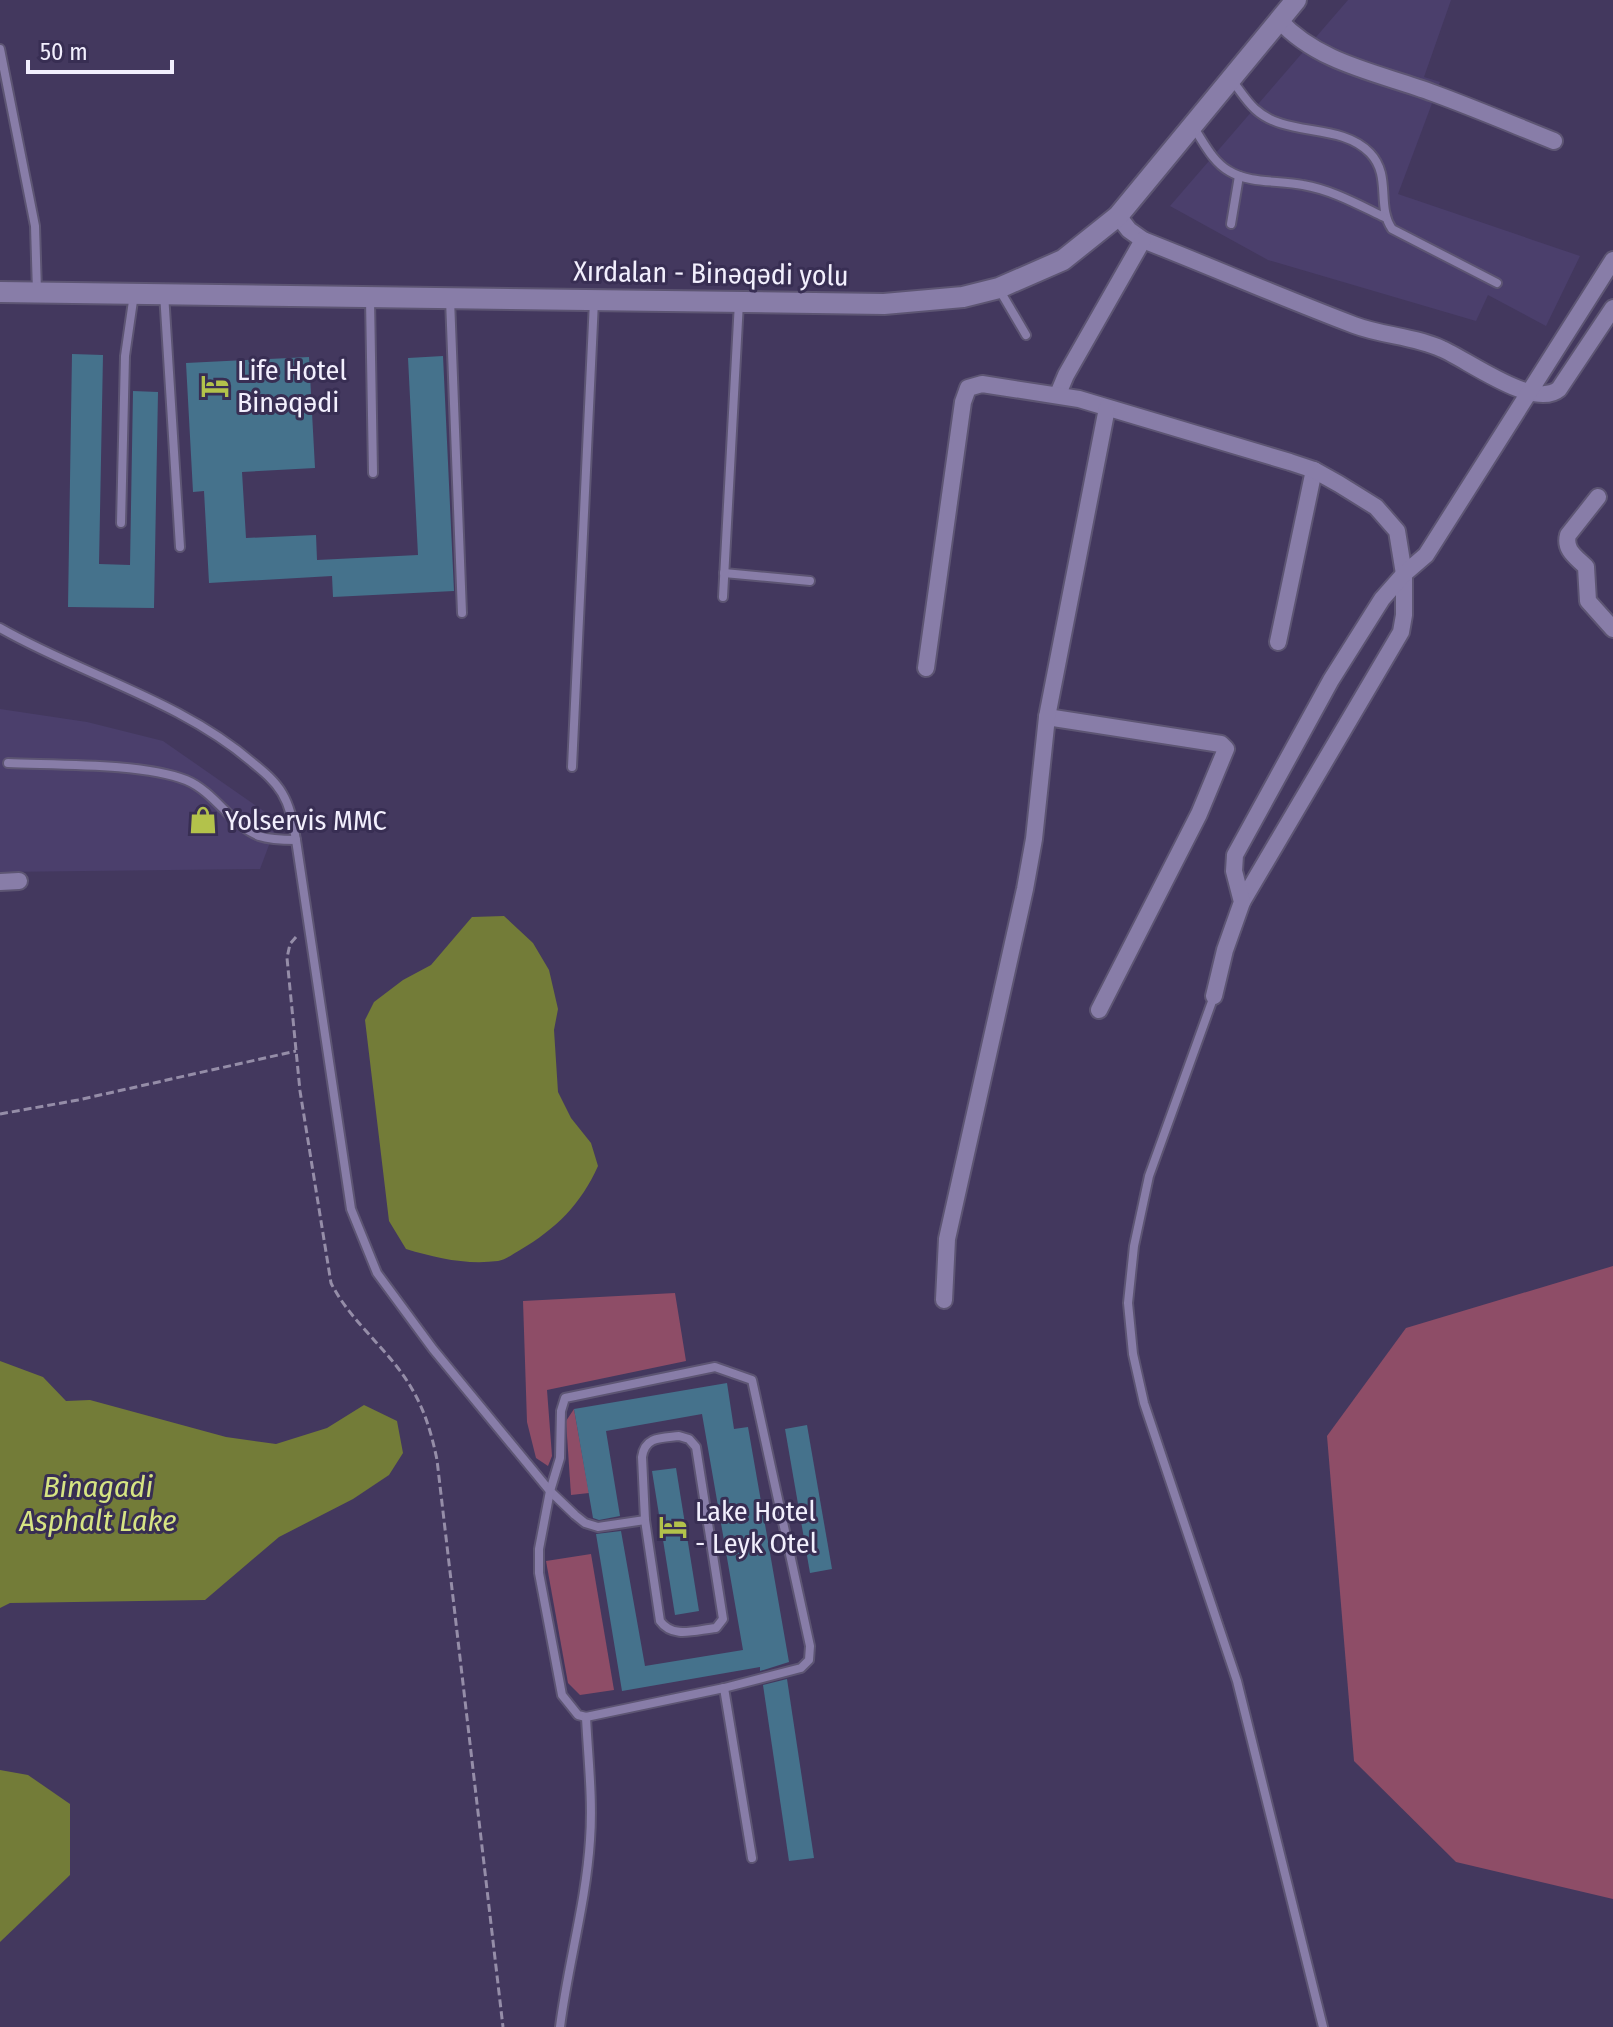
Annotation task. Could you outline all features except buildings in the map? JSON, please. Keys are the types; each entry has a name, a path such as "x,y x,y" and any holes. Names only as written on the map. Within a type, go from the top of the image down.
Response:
{"main road":[{"name":"Xırdalan - Binəqədi yolu","path":"0,292 898,303 963,297 999,288 1063,260 1118,216 1296,0"}],"street":[{"path":"1279,20 1294,37 1341,62 1435,94 1554,141"},
{"path":"1118,216 1129,230 1143,240 1355,325 1442,349 1508,384 1545,395 1554,394 1559,389 1613,308"},
{"path":"1058,394 1143,240"},
{"path":"1242,902 1234,871 1235,855 1331,680 1382,599 1426,555 1613,260"},
{"path":"926,668 963,402 968,388 982,384 1058,394 1107,408 1314,470 1376,507 1397,531 1404,574 1401,632 1242,902 1225,950 1214,996"},
{"path":"944,1300 947,1239 1034,839 1047,717 1107,408"},
{"path":"1278,642 1314,470"},
{"path":"1598,497 1568,535 1566,543 1586,567 1588,601 1613,629"},
{"path":"1047,717 1221,744 1226,749 1199,814 1099,1010"},
{"path":"0,882 19,881"}],"lane":[{"path":"0,49 35,226 37,292"},
{"path":"1231,79 1256,110 1280,122 1344,136 1361,145 1373,156 1381,170 1385,189 1384,217"},
{"path":"1192,125 1227,171 1239,176 1302,184 1334,193 1384,217 1392,229 1497,283"},
{"path":"1231,224 1239,176"},
{"path":"999,288 1026,335"},
{"path":"121,523 125,356 134,293"},
{"path":"164,293 180,547"},
{"path":"370,298 373,473"},
{"path":"450,298 462,613"},
{"path":"572,767 594,300"},
{"path":"723,597 739,301"},
{"path":"724,573 810,581"},
{"path":"0,628 156,702 237,749 274,782 291,814 296,840 351,1209 377,1273 433,1349 550,1491 585,1523 598,1527 645,1520"},
{"path":"8,763 168,775 202,788 237,822 258,835 296,840"},
{"path":"1214,996 1149,1176 1134,1246 1128,1303 1133,1354 1144,1403 1237,1681 1323,2027"},
{"path":"715,1367 752,1380 810,1646 809,1660 801,1668 724,1688 586,1717 578,1715 562,1695 539,1573 539,1549 560,1458 561,1411 565,1398 715,1367"},
{"path":"679,1436 689,1439 696,1447 722,1607 723,1619 716,1628 675,1633 666,1629 660,1621 645,1520 644,1447 651,1440 679,1436"},
{"path":"724,1688 752,1858"},
{"path":"560,2027 579,1931 590,1842 592,1808 586,1717"}],"path":[{"path":"308,922 290,944 287,958 300,1091 331,1283 340,1301 411,1387 431,1428 503,2027"},
{"path":"0,1114 78,1100 296,1051"}],"shaded area":[{"path":"1348,0 1451,0 1424,77 1440,82 1398,194 1580,256 1546,326 1488,295 1476,321 1268,260 1170,206"},
{"name":"Yolservis MMC","path":"0,709 87,722 163,741 278,821 260,869 0,872"},
{"path":"1613,1266 1613,1899 1456,1862 1354,1761 1327,1436 1406,1328"},
{"path":"675,1293 686,1361 547,1390 552,1456 548,1466 536,1458 527,1422 523,1301"},
{"path":"574,1409 589,1493 571,1495 566,1421"},
{"path":"591,1554 614,1690 580,1695 568,1683 546,1561"}],"water":[{"path":"504,916 533,943 549,970 558,1009 554,1030 558,1092 571,1118 591,1143 598,1166 575,1204 533,1242 498,1261 451,1260 406,1249 389,1221 365,1020 374,1002 403,980 431,965 472,917"},
{"name":"Binagadi Asphalt Lake","path":"0,1361 43,1377 66,1401 90,1400 226,1437 276,1444 327,1428 364,1405 397,1421 403,1453 389,1475 353,1499 279,1537 205,1600 10,1603 0,1608"},
{"path":"0,1770 28,1775 70,1804 70,1875 0,1942"}],"place":[{"name":"Life Hotel Binəqədi","path":"215,386"},
{"name":"Yolservis MMC","path":"203,820"},
{"name":"Lake Hotel - Leyk Otel","path":"673,1527"}]}
